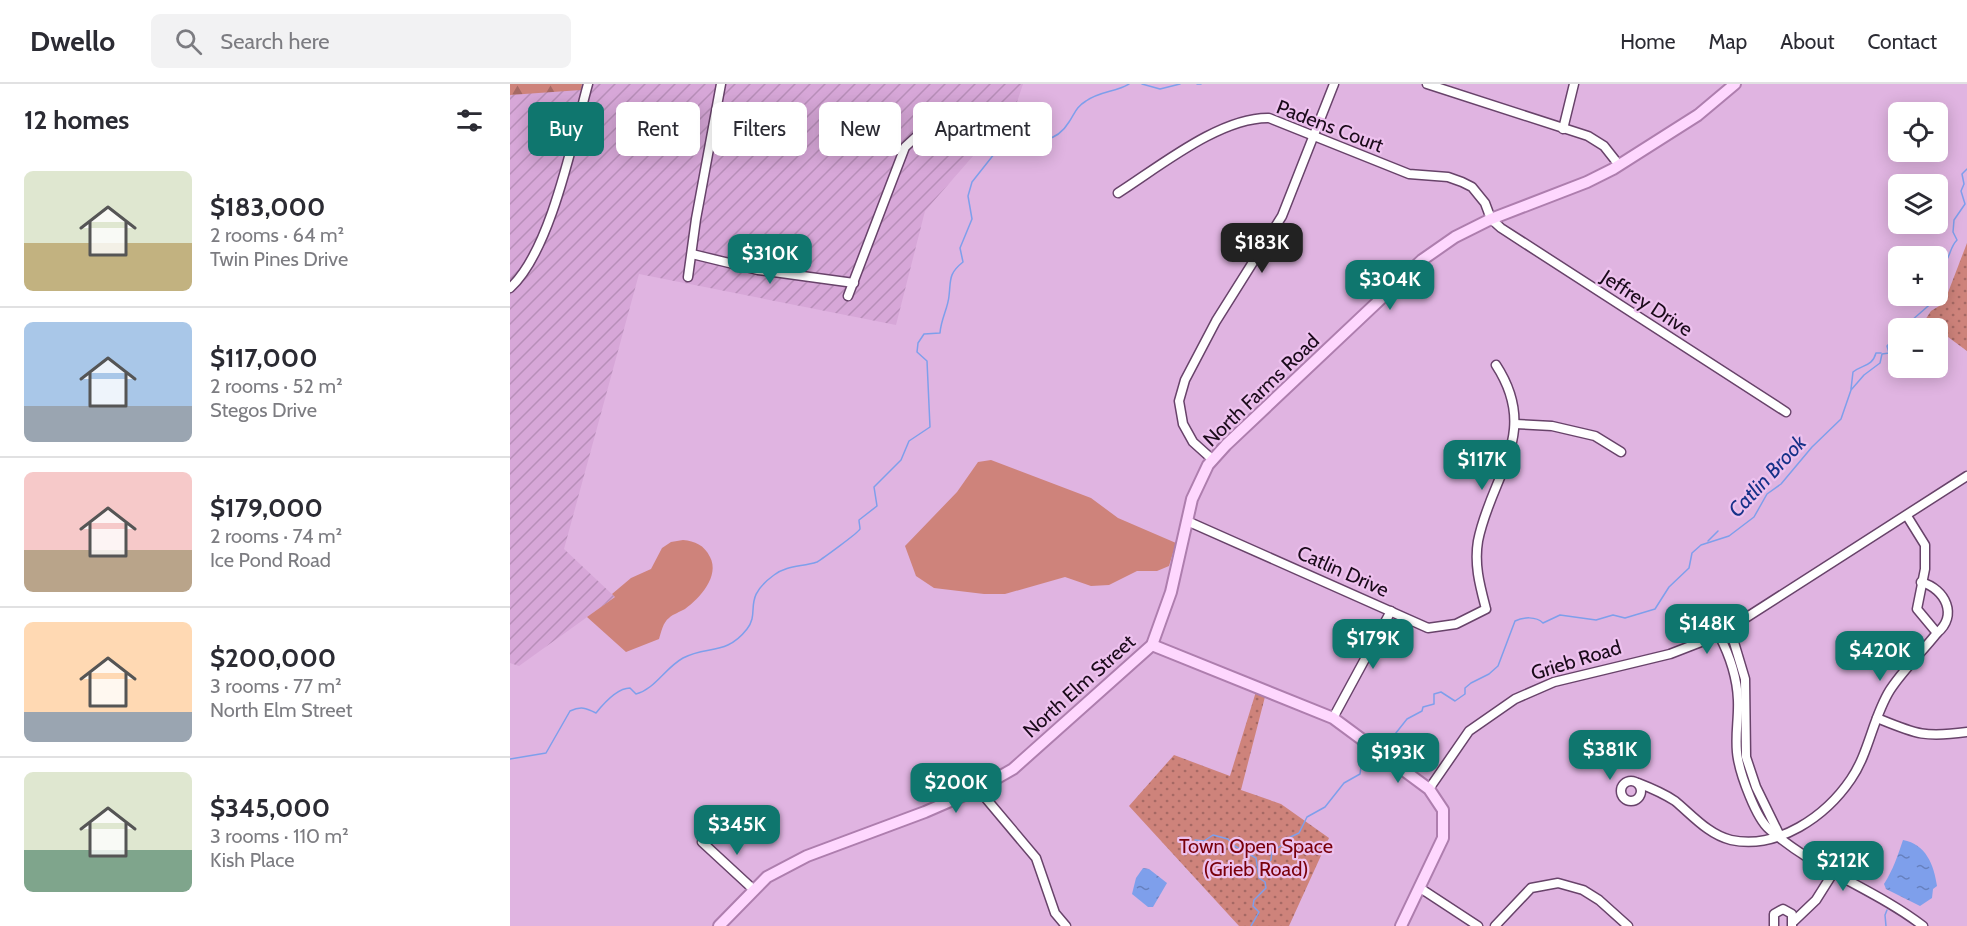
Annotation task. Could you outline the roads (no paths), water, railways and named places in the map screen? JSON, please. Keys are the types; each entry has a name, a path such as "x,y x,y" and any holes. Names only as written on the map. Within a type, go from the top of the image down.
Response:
{"main road":[{"name":"North Farms Road","path":"1152,645 1171,592 1192,499 1213,460 1422,260 1455,237 1491,219 1587,182 1619,165 1698,115 1736,84"},
{"path":"1152,645 1332,718 1429,789 1443,810 1443,838 1401,926"},
{"name":"North Elm Street","path":"718,926 767,877 807,856 925,812 978,789 1013,768 1152,645"}],"street":[{"path":"510,288 537,248 556,201 588,84"},
{"path":"688,277 696,219 721,84"},
{"path":"1213,460 1193,442 1183,424 1179,401 1185,380 1216,321 1282,216 1334,84"},
{"path":"1427,84 1588,136 1605,147 1619,165"},
{"path":"1563,129 1574,84"},
{"name":"Padens Court","path":"1118,193 1223,128 1243,120 1269,118 1409,174 1448,177 1462,182 1472,187 1485,203 1491,219"},
{"path":"848,296 905,147 913,140"},
{"name":"Jeffrey Drive","path":"1491,219 1501,228 1786,412"},
{"path":"692,254 758,270 854,283"},
{"path":"1496,365 1508,384 1514,400 1515,424 1552,426 1595,436 1621,452"},
{"name":"Catlin Drive","path":"1187,521 1428,628 1441,628 1456,624 1486,609 1476,562 1479,540 1506,466 1515,424"},
{"name":"Grieb Road","path":"1429,789 1469,731 1515,699 1554,682 1670,654 1719,635 1967,476"},
{"path":"1907,516 1925,545 1917,609 1937,633"},
{"path":"1638,783 1660,792 1709,830 1729,840 1754,842 1780,836 1798,828 1828,805 1852,778 1890,690 1937,633 1946,626 1949,618 1946,600 1934,585 1922,582"},
{"path":"1332,718 1391,610"},
{"path":"1730,629 1745,679 1746,757 1756,787 1780,836"},
{"path":"1719,635 1731,659 1736,680 1737,757 1743,784 1767,828 1802,854 1902,910 1923,926"},
{"path":"1877,718 1918,735 1967,732"},
{"path":"978,789 1036,858 1055,913 1066,926"},
{"path":"702,842 754,890"},
{"path":"1774,926 1772,918 1779,910 1790,912 1793,923 1816,900 1833,873"},
{"path":"1495,926 1531,888 1558,883 1583,890 1599,900 1628,926"},
{"path":"1420,888 1478,926"}],"water":[{"path":"1903,840 1911,842 1923,851 1934,871 1937,886 1933,889 1932,898 1920,906 1886,889 1884,884 1893,868"},
{"path":"1143,868 1149,869 1167,883 1153,907 1148,907 1132,894 1136,878"}],"waterway":[{"path":"510,759 546,753 570,711 583,708 596,713 620,690 630,688 636,694 649,688 683,658 732,643 751,622 753,604 764,583 784,569 817,562 860,529 859,520 877,506 874,487 901,460 909,441 930,427 927,361 917,352 918,343 924,334 940,333 951,278 963,262 960,248 972,219 968,196 972,182 1006,139 1033,141 1049,139 1063,130 1083,103 1097,95 1129,84"},
{"path":"1142,84 1160,89 1180,84"},
{"name":"Catlin Brook","path":"1948,258 1957,240 1953,232 1954,220 1965,204 1961,191 1964,184 1962,174 1967,169"},
{"name":"Catlin Brook","path":"1914,318 1928,306"},
{"name":"Catlin Brook","path":"1888,345 1888,350"},
{"path":"1851,389 1853,372 1870,363 1876,353 1881,353"},
{"name":"Catlin Brook","path":"1384,748 1407,719 1422,711 1423,707 1434,704 1434,694 1441,692 1455,701 1465,694 1465,688 1471,683 1489,674 1498,666 1515,621 1529,618 1543,623 1560,615 1596,620 1613,615 1625,618 1655,609 1669,587 1689,568 1692,553 1701,545 1729,536 1754,517 1767,494 1781,484 1812,447 1841,419 1851,390 1864,375 1880,363 1882,354 1888,353"},
{"path":"1708,541 1718,531"},
{"name":"Catlin Brook","path":"1251,926 1259,912 1253,906 1254,900 1266,888 1258,872 1271,860 1272,852 1282,845 1282,841 1299,833 1307,817 1325,807 1344,783 1360,774 1361,767 1375,755"},
{"path":"1195,840 1204,841 1213,835 1228,839 1233,845 1256,858 1258,871"},
{"path":"1886,926 1887,910"}],"park label":[{"name":"Town Open Space (Grieb Road)","path":"1256,858"}]}
